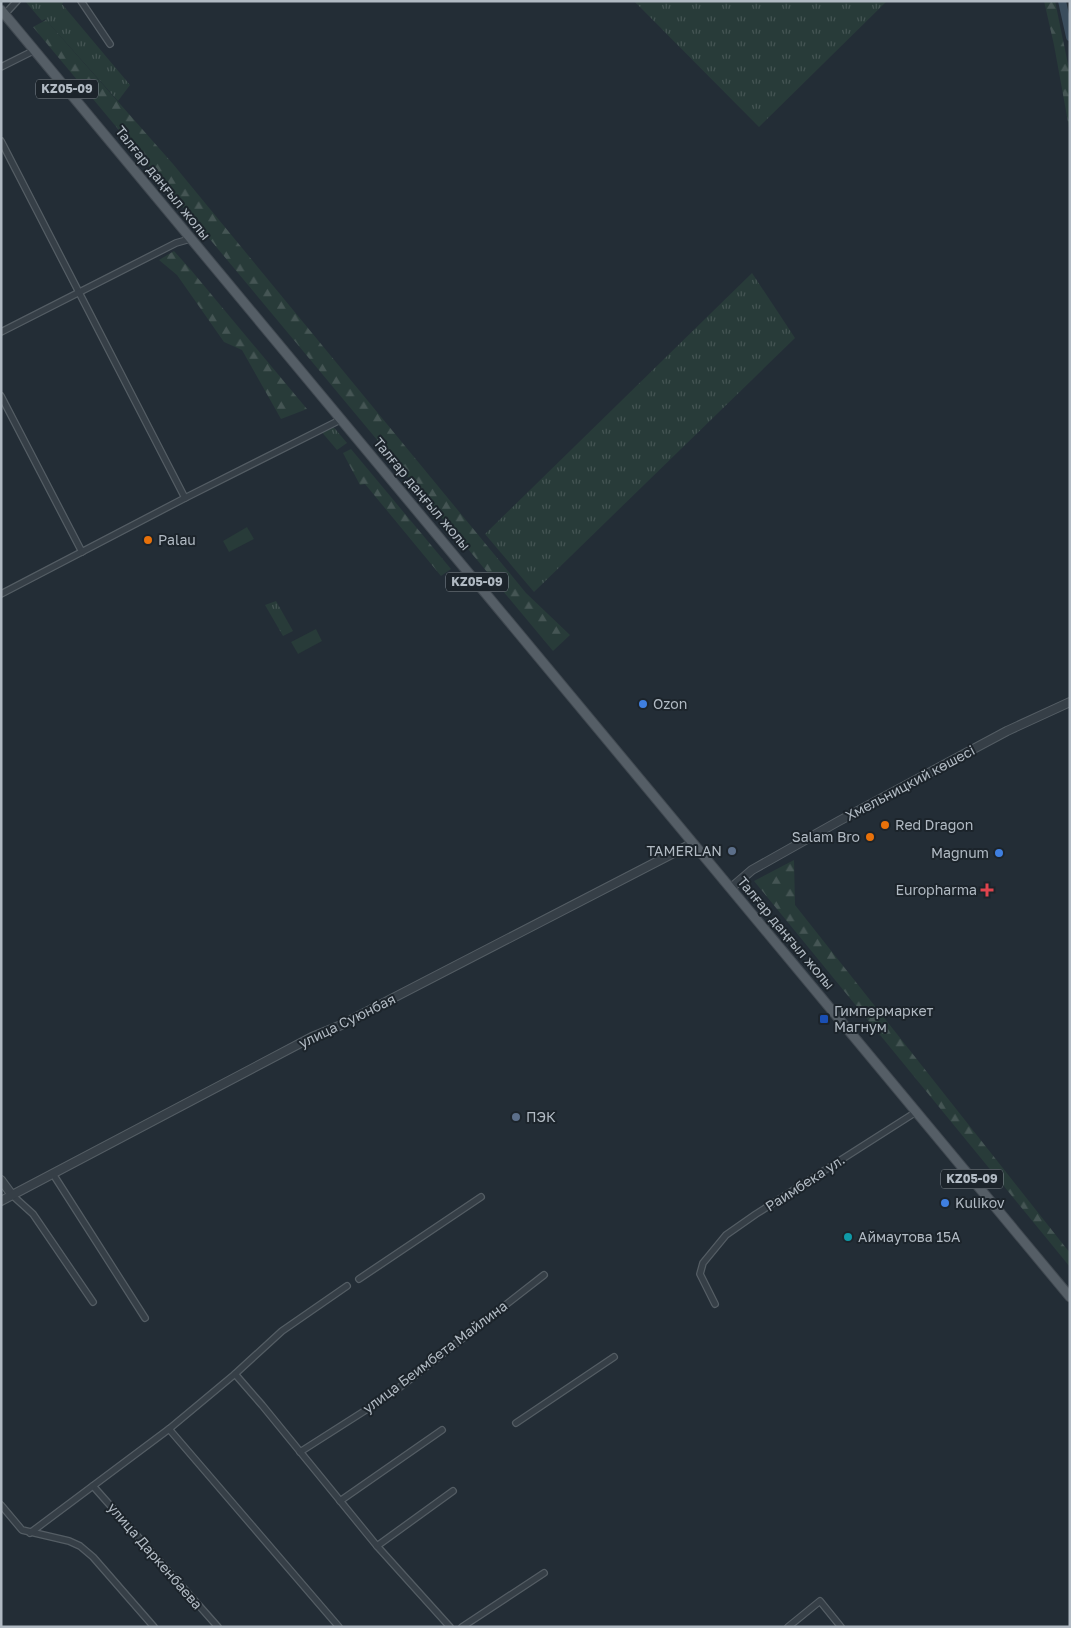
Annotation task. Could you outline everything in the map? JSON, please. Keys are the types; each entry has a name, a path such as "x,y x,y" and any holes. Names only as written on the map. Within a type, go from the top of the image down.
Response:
{"main road":[{"name":"Талғар даңғыл жолы","path":"3,12 916,1112"},
{"name":"KZ05-09","path":"916,1112 1070,1297"}],"street":[{"path":"3,12 17,1"},
{"path":"81,1 110,44"},
{"path":"1,67 35,50"},
{"path":"1,141 185,498"},
{"path":"1,332 176,243 190,238"},
{"path":"1,396 82,552"},
{"path":"1,594 342,419"},
{"name":"Хмельницкий көшесі","path":"731,888 752,870 847,816 1008,731 1070,702"},
{"name":"улица Суюнбая","path":"1,1201 312,1037 339,1026 693,842"},
{"name":"Раимбека ул.","path":"715,1304 700,1274 703,1263 726,1235 916,1112"},
{"path":"53,1174 145,1318"},
{"path":"1,1180 12,1196 34,1214 93,1302"},
{"path":"359,1279 481,1197"},
{"name":"улица Беимбета Майлина","path":"300,1452 391,1394 544,1275"},
{"path":"30,1533 169,1429 235,1374 282,1330 347,1286"},
{"path":"516,1423 614,1357"},
{"path":"235,1374 377,1546 450,1627"},
{"path":"169,1429 339,1627"},
{"path":"340,1501 442,1430"},
{"name":"улица Даркенбаева","path":"93,1486 218,1627"},
{"path":"377,1546 453,1491"},
{"path":"1,1506 22,1530 69,1541 80,1546 93,1557 154,1627"},
{"path":"462,1627 544,1573"},
{"path":"788,1627 820,1601 841,1627"}],"green space":[{"path":"25,1 64,1 62,4 130,85 118,101 45,19 42,21"},
{"path":"634,1 887,1 759,127"},
{"path":"1044,1 1055,1 1070,74 1070,133 1054,45"},
{"path":"46,20 173,164 526,593 570,635 553,651 33,27"},
{"path":"174,251 307,409 281,419 242,350 224,342 177,275 159,260"},
{"path":"752,273 795,338 534,592 485,534"},
{"path":"331,424 347,443 337,450 320,430"},
{"path":"351,449 451,569 441,576 365,484 360,485 343,453"},
{"path":"247,527 254,539 229,552 223,541"},
{"path":"276,601 293,631 283,636 265,605"},
{"path":"316,629 322,641 298,654 291,642"},
{"path":"794,860 795,905 1070,1253 1070,1267 754,881"}],"waterway":[{"path":"1062,1 1070,37"}],"place":[{"name":"Palau","path":"148,540"},
{"name":"Ozon","path":"643,704"},
{"name":"Red Dragon","path":"885,825"},
{"name":"Salam Bro","path":"870,837"},
{"name":"TAMERLAN","path":"732,851"},
{"name":"Magnum","path":"999,853"},
{"name":"Europharma","path":"987,890"},
{"name":"Гимпермаркет Магнум","path":"824,1019"},
{"name":"ПЭК","path":"516,1117"},
{"name":"Kulikov","path":"945,1203"},
{"name":"Аймаутова 15А","path":"848,1237"}]}
